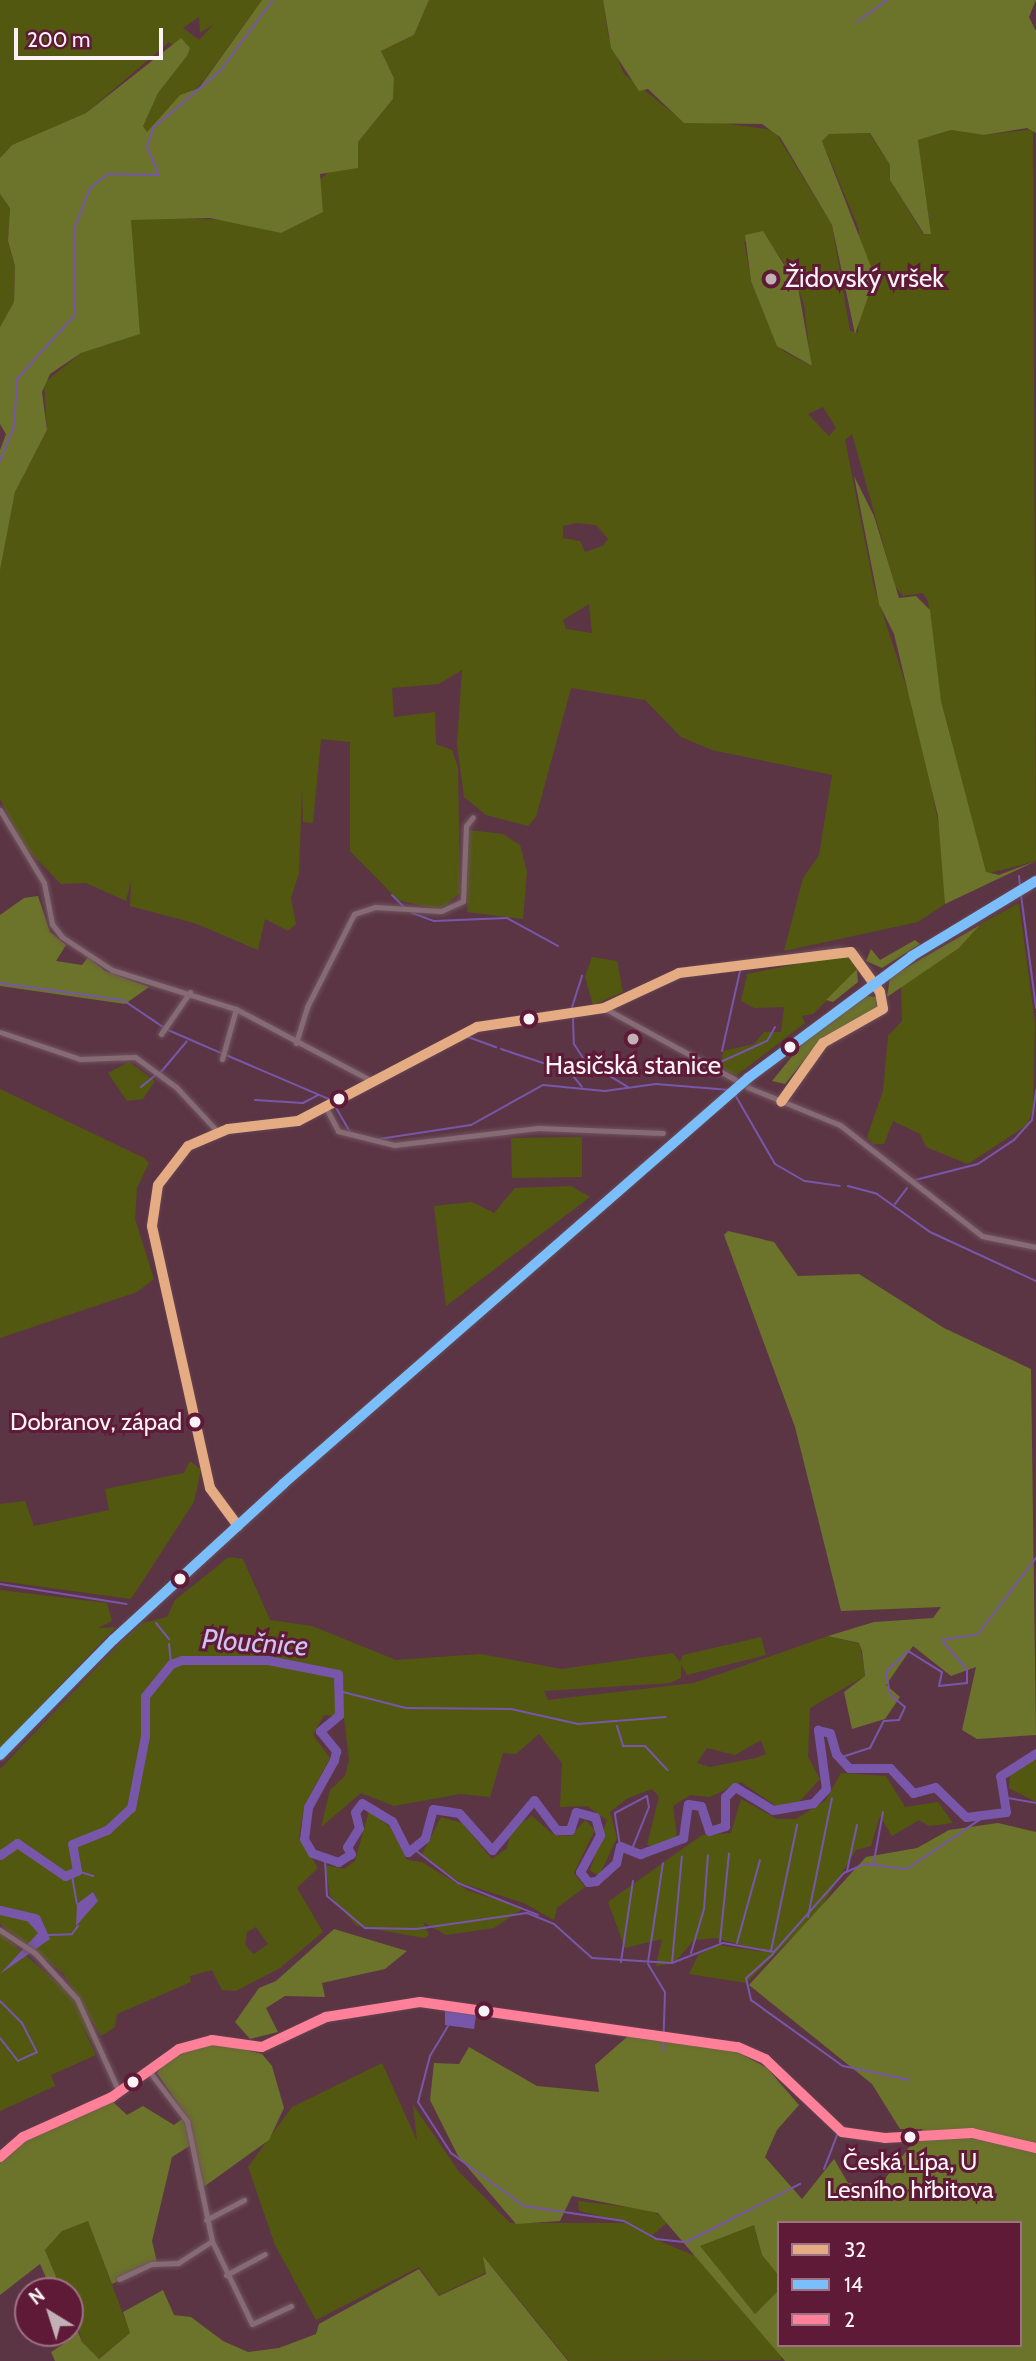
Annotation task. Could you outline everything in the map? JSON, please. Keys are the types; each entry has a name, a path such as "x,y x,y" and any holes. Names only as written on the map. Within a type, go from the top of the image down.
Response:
{"main road":[{"path":"0,1755 238,1526 748,1077 874,982 1036,881"},
{"path":"781,1102 823,1043 882,1012 874,982 854,954"}],"street":[{"path":"0,810 44,883 54,930 119,973 190,992 236,1009 374,1082"},
{"path":"296,1043 307,1007 354,914 375,907 441,911 463,901 466,826 474,817"},
{"path":"238,1526 210,1489 152,1226 164,1172 188,1146 217,1131 289,1124 326,1108 477,1027 604,1008 679,973 839,950 854,954"},
{"path":"161,1034 190,992"},
{"path":"604,1008 736,1080"},
{"path":"222,1059 236,1009"},
{"path":"0,1032 80,1059 135,1057 176,1087 217,1131"},
{"path":"747,1087 840,1125 982,1236 1036,1247"},
{"path":"326,1108 338,1131 394,1145 538,1128 663,1133"},
{"path":"0,1930 35,1954 77,1998 118,2090"},
{"path":"0,2157 23,2137 118,2090 192,2044 262,2046 326,2017 447,2003 519,2021 750,2050 842,2132 885,2138 972,2133 1036,2148"},
{"path":"149,2071 187,2121 212,2241 251,2324 291,2306"},
{"path":"206,2220 244,2200"},
{"path":"118,2279 151,2264 178,2263 212,2241"},
{"path":"226,2275 265,2253"}],"green space":[{"path":"0,0 262,0 198,88 180,95 147,132 142,126 158,93 187,56 169,42 86,113 12,145 0,158","holes":["199,17 200,33 214,24 199,40 183,28"]},
{"path":"262,0 429,0 414,35 381,51 394,78 393,99 358,142 358,168 320,174 323,212 281,233 210,218 131,220 140,334 81,353 50,374 42,392 47,430 15,492 0,570 0,450 6,434 0,424 0,327 14,302 15,266 8,241 10,208 0,194 0,158 12,145 86,113 181,38 190,48 187,56 158,93 143,126 147,132 180,95 199,88"},
{"path":"429,0 603,0 608,35 624,74 678,117 774,130 832,225 850,331 858,333 859,229 822,141 829,134 869,133 890,165 890,180 923,234 931,234 918,140 951,130 985,135 1033,129 1036,861 986,874 940,698 928,601 923,593 903,596 895,586 852,434 845,440 874,587 918,722 944,851 945,904 918,922 784,951 803,878 819,855 832,775 712,750 681,737 645,700 571,688 536,817 528,826 486,815 464,797 457,744 462,670 439,684 392,688 394,717 435,712 436,744 452,750 458,767 460,893 440,910 398,900 350,851 350,742 321,739 313,823 303,822 302,788 299,873 291,898 296,924 288,931 265,919 258,950 197,924 130,906 131,881 126,901 86,883 61,884 23,845 0,799 0,568 15,492 47,430 44,383 81,353 139,334 129,223 134,217 226,220 281,233 323,212 319,181 328,172 357,168 358,142 393,99 394,78 381,51 414,35","holes":["744,241 773,247 793,276 804,304 811,366 783,351 771,330 751,281","823,407 836,428 829,436 808,414","576,523 596,525 608,539 603,546 585,552 580,541 563,538 563,526","589,604 592,633 566,629 563,620"]},
{"path":"603,0 1036,0 1029,17 1036,31 1036,133 1027,128 984,135 951,130 918,140 931,234 924,234 890,180 890,165 870,133 829,134 822,141 875,277 855,334 832,225 780,137 762,124 684,123 648,89 639,91 611,48"},
{"path":"0,194 10,207 8,242 15,266 14,302 0,327"},
{"path":"763,231 798,287 812,366 777,346 751,281 745,235"},
{"path":"854,476 874,516 899,598 916,596 930,610 941,701 986,872 999,875 1036,861 945,904 938,816 894,634 879,604"},
{"path":"469,830 503,834 520,845 527,872 523,919 467,912"},
{"path":"38,896 50,932 66,945 56,961 82,965 88,957 105,971 149,987 125,1004 0,986 0,915 24,898"},
{"path":"1019,903 1035,1023 1033,1110 1027,1125 968,1164 926,1147 920,1134 893,1121 884,1144 873,1144 867,1137 883,1091 888,1036 902,1021 901,983 959,948 982,923"},
{"path":"980,925 959,948 887,997 890,977"},
{"path":"915,940 920,944 882,968 866,961 871,949 880,960"},
{"path":"844,954 856,963 855,972 813,1014 802,1016 805,1023 736,1076 721,1068 723,1051 754,1044 764,1032 781,1032 784,1007 754,1008 741,1001 747,974"},
{"path":"592,957 617,961 623,992 593,1005 585,977"},
{"path":"857,969 858,982 833,1002 826,1000"},
{"path":"866,996 876,997 877,1009 823,1037 785,1084 772,1081 803,1043"},
{"path":"129,1062 155,1081 143,1099 127,1101 108,1073"},
{"path":"0,1089 144,1158 149,1163 137,1188 135,1219 154,1279 137,1292 0,1338"},
{"path":"582,1137 582,1177 512,1178 511,1138"},
{"path":"571,1186 590,1197 446,1306 434,1206 472,1202 494,1213 515,1188"},
{"path":"728,1231 774,1242 798,1276 859,1274 944,1328 1031,1369 1036,1735 977,1739 962,1730 976,1667 951,1676 913,1646 886,1685 900,1697 885,1719 852,1729 844,1692 865,1676 862,1651 859,1643 828,1636 874,1622 933,1618 941,1607 841,1611 795,1427 724,1235"},
{"path":"190,1461 201,1470 194,1502 131,1599 0,1581 0,1504 25,1501 34,1526 109,1510 105,1489 184,1473"},
{"path":"229,1557 243,1559 270,1620 312,1626 396,1660 481,1654 561,1669 673,1653 680,1662 683,1655 761,1637 766,1655 687,1675 681,1664 681,1678 670,1683 544,1691 548,1700 694,1683 828,1636 860,1644 865,1676 810,1708 808,1757 820,1779 799,1802 776,1806 741,1782 710,1797 690,1795 673,1806 677,1837 652,1846 647,1845 659,1797 652,1789 628,1798 610,1812 617,1838 599,1876 590,1870 607,1820 587,1806 560,1807 562,1763 539,1734 516,1754 503,1753 490,1797 460,1794 394,1806 361,1793 321,1827 330,1790 345,1776 349,1760 344,1717 324,1715 313,1735 330,1758 304,1806 299,1837 318,1868 297,1888 323,1932 280,1968 236,1991 222,1990 212,1970 190,1976 191,1982 117,2014 115,2027 101,2036 63,1973 0,1924 0,1769 119,1644 142,1623 167,1617 175,1600","holes":["761,1740 766,1754 756,1758 710,1767 697,1763 707,1748 735,1755","256,1927 268,1944 254,1954 245,1945 247,1932"]},
{"path":"0,1590 107,1603 112,1621 98,1628 116,1627 0,1748"},
{"path":"1036,1758 1036,1802 1009,1788 1010,1772"},
{"path":"841,1773 886,1776 905,1807 938,1802 953,1823 929,1826 919,1820 892,1836 880,1816 871,1846 856,1850 819,1911 746,1983 689,1974 699,1954 718,1945 764,1952 716,1938 694,1940 674,1963 656,1966 662,1939 625,1948 608,1902 702,1835 731,1833 741,1799 777,1819 796,1819 826,1800"},
{"path":"369,1811 390,1827 407,1860 422,1862 469,1891 524,1908 494,1928 446,1935 423,1922 429,1935 424,1938 357,1926 330,1896 325,1865 344,1869 355,1861"},
{"path":"532,1816 554,1835 571,1836 585,1820 595,1830 574,1873 585,1887 557,1908 554,1920 524,1903 461,1883 421,1856 441,1817 462,1823 492,1859 507,1848 511,1829"},
{"path":"998,1823 1036,1832 1036,2361 785,2361 658,2213 572,2196 560,2221 516,2224 458,2156 430,2100 434,2063 459,2064 469,2047 537,2086 599,2092 595,2065 628,2036 732,2049 767,2068 799,2105 777,2130 765,2157 802,2199 834,2159 848,2183 878,2188 923,2129 900,2129 872,2084 749,1985 866,1857 917,1848 949,1830"},
{"path":"334,1929 407,1951 385,1969 322,1983 325,1997 285,1996 266,2008 278,2032 250,2039 235,2022 259,1988 276,1981"},
{"path":"0,1933 76,1999 101,2057 81,2024 96,2055 51,2075 55,2086 0,2111"},
{"path":"213,2042 262,2054 272,2066 284,2108 269,2140 198,2191 191,2145 172,2157 152,2241 157,2262 112,2284 88,2221 62,2231 45,2250 56,2277 46,2277 40,2264 23,2277 14,2277 14,2284 0,2295 0,2162 27,2140 113,2102 127,2115 143,2106 174,2125 186,2116 157,2073 168,2058"},
{"path":"382,2063 417,2141 413,2105 460,2173 510,2223 628,2223 579,2211 578,2201 652,2210 668,2222 650,2237 700,2258 781,2351 781,2360 569,2361 484,2257 485,2273 439,2295 419,2267 316,2320 275,2245 248,2167 292,2107"},
{"path":"88,2220 130,2333 98,2359 84,2344 84,2277 56,2277 45,2250 62,2231"},
{"path":"754,2224 762,2255 777,2274 777,2292 755,2314 699,2246"},
{"path":"483,2256 568,2361 55,2361 51,2352 59,2347 84,2347 84,2344 99,2359 130,2333 123,2312 163,2290 174,2315 191,2317 223,2341 248,2352 279,2348 316,2334 319,2324 419,2269 439,2296 486,2274"}],"shaded area":[{"path":"93,1892 98,1901 76,1926 77,1904"},
{"path":"21,1914 40,1916 50,1939 0,1974 38,1933"},
{"path":"445,2008 476,2015 474,2029 445,2025"}],"waterway":[{"path":"0,461 14,427 17,379 74,316 75,227 90,188 108,174 159,175 147,147 154,127 220,71 273,0"},
{"path":"857,22 887,0"},
{"path":"1019,876 1020,885"},
{"path":"392,895 404,907"},
{"path":"1021,895 1036,1008"},
{"path":"412,913 434,921 507,918 558,946"},
{"path":"722,1051 741,967"},
{"path":"572,1007 582,976"},
{"path":"0,983 123,1000 163,1027"},
{"path":"573,1019 574,1044 585,1061 628,1087"},
{"path":"716,1064 767,1041 775,1027"},
{"path":"168,1030 221,1053"},
{"path":"468,1037 496,1047"},
{"path":"161,1072 187,1041"},
{"path":"501,1049 570,1072 582,1087"},
{"path":"226,1055 331,1100"},
{"path":"141,1087 156,1075"},
{"path":"379,1139 471,1125 543,1085 605,1091 656,1084 730,1090"},
{"path":"915,1180 978,1164 1014,1140 1032,1120 1036,1090"},
{"path":"734,1093 775,1164 805,1181 840,1186"},
{"path":"255,1100 303,1103 318,1095"},
{"path":"335,1106 350,1132"},
{"path":"848,1186 877,1194 930,1232 1036,1281"},
{"path":"895,1204 907,1188"},
{"path":"839,1758 870,1748 884,1721 899,1720 905,1707 890,1695 886,1672 908,1651 942,1672 939,1686 967,1683 967,1670 942,1640 978,1634 1036,1558"},
{"path":"0,1584 126,1604"},
{"path":"156,1623 169,1639"},
{"path":"169,1644 171,1664"},
{"name":"Ploučnice","path":"0,1855 17,1843 65,1876 77,1871 72,1844 107,1830 131,1808 145,1736 145,1696 171,1664 182,1660 268,1660 338,1674 339,1715 320,1731 336,1751 334,1760 308,1807 304,1839 312,1853 338,1862 351,1854 347,1847 359,1828 355,1812 362,1803 392,1821 408,1852 425,1838 433,1809 459,1813 492,1850 534,1800 557,1830 570,1830 576,1812 595,1817 600,1835 580,1872 588,1882 596,1881 616,1863 620,1846 640,1854 683,1838 688,1804 701,1806 709,1831 725,1826 725,1797 735,1787 773,1810 813,1803 826,1789 818,1730 830,1733 836,1754 849,1768 890,1768 913,1793 935,1787 966,1817 1006,1812 1000,1776 1036,1753"},
{"path":"339,1691 406,1708 511,1709 578,1724 666,1717"},
{"path":"617,1726 623,1746 645,1746 667,1770"},
{"path":"620,1846 615,1813 647,1796 649,1807 632,1849"},
{"path":"808,1917 832,1798"},
{"path":"1008,1798 1036,1803"},
{"path":"873,1866 883,1812"},
{"path":"325,1859 327,1896 365,1928 416,1929 527,1913 554,1924 592,1958 672,1963 723,1943 774,1952 844,1873 864,1864 907,1869 982,1818"},
{"path":"771,1951 797,1825"},
{"path":"847,1871 857,1825"},
{"path":"414,1849 458,1883 538,1915"},
{"path":"720,1942 729,1853"},
{"path":"691,1953 704,1909 708,1855"},
{"path":"672,1963 682,1856"},
{"path":"737,1943 760,1860"},
{"path":"648,1962 663,1863"},
{"path":"77,1871 93,1876"},
{"path":"72,1876 77,1904"},
{"path":"621,1962 633,1881"},
{"name":"Ploučnice","path":"0,1910 35,1918"},
{"path":"49,1935 72,1934 78,1926"},
{"path":"773,1954 746,1978 751,2000 843,2066 910,2080"},
{"path":"648,1964 665,1992 663,2051"},
{"path":"0,2001 22,2023 37,2052 18,2061 0,2038"},
{"path":"448,2026 430,2056 418,2102 451,2153 524,2206 624,2221 656,2239 686,2242 800,2184"},
{"path":"824,2169 838,2133"}],"transit line":[{"name":"14","path":"0,1755 113,1640 283,1484 748,1078 912,956 1036,881"},
{"name":"32","path":"238,1526 210,1488 152,1226 158,1185 188,1146 228,1129 298,1121 477,1027 604,1008 679,973 851,952 880,992 883,1009 823,1043 781,1102"},
{"name":"2","path":"0,2157 23,2137 112,2097 179,2049 212,2040 262,2047 326,2017 420,2002 738,2047 765,2059 842,2132 885,2138 972,2133 1036,2148"}],"place":[{"name":"Židovský vršek","path":"771,279"},
{"name":"Hasičská stanice","path":"633,1039"},
{"name":"Dobranov, západ","path":"195,1422"},
{"name":"Česká Lípa, U Lesního hřbitova","path":"910,2137"}]}
